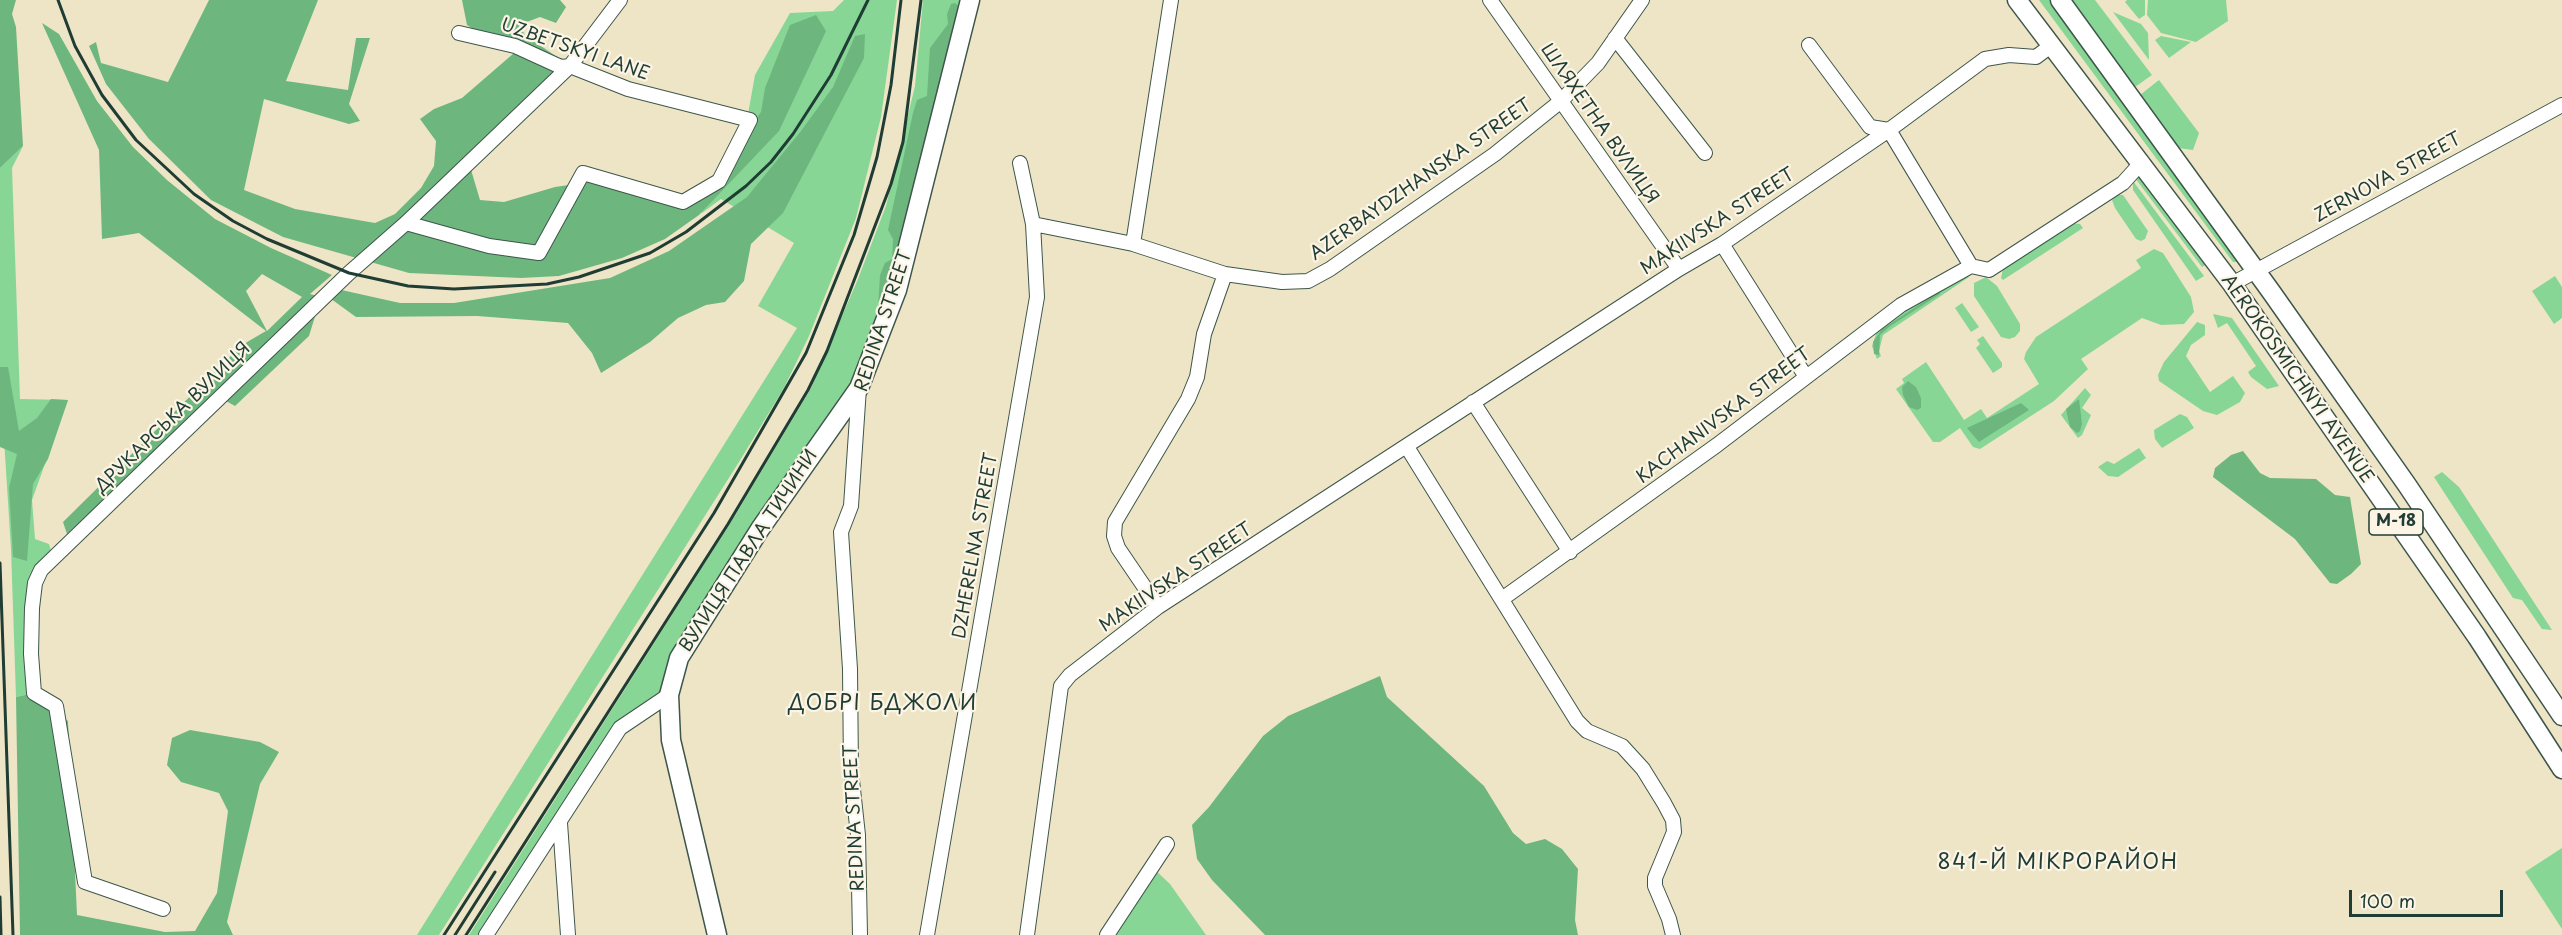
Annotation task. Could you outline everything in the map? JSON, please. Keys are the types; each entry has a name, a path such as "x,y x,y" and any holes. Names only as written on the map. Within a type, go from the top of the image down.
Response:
{"main road":[{"name":"REDINA STREET","path":"859,388 897,290 970,0"},
{"name":"AEROKOSMICHNYI AVENUE","path":"2017,0 2142,162 2232,284 2477,638 2560,769"},
{"name":"AEROKOSMICHNYI AVENUE","path":"2060,0 2257,271 2407,485 2562,716"},
{"name":"ВУЛИЦЯ ПАВЛА ТИЧИНИ","path":"717,935 671,740 669,695 679,658 760,529 859,388"}],"street":[{"name":"ДРУКАРСЬКА ВУЛИЦЯ","path":"163,909 84,882 56,706 34,693 31,654 35,583 41,570 349,273 406,223 570,66 620,0"},
{"path":"1133,244 1171,0"},
{"name":"ШЛЯХЕТНА ВУЛИЦЯ","path":"1490,0 1679,269"},
{"name":"AZERBAYDZHANSKA STREET","path":"1033,224 1133,244 1225,274 1282,282 1308,281 1330,269 1495,153 1561,101 1598,63 1642,0"},
{"name":"UZBETSKYI LANE","path":"406,223 489,246 539,253 583,172 683,202 719,180 750,120 628,89 570,66 561,67 515,46 459,33"},
{"path":"1615,38 1705,153"},
{"path":"1809,45 1870,127 1889,130 1971,266"},
{"name":"MAKIIVSKA STREET","path":"1027,935 1061,686 1114,639 1158,607 1473,402 1679,269 1722,244 1889,130 1985,58 2009,55 2036,57 2052,45"},
{"name":"ZERNOVA STREET","path":"2232,284 2562,105"},
{"name":"KACHANIVSKA STREET","path":"1502,600 1718,446 1900,305 1971,266 1989,270 2123,183 2142,162"},
{"name":"DZHERELNA STREET","path":"927,935 1037,297 1033,224 1020,163"},
{"path":"1722,244 1806,378"},
{"path":"1158,607 1118,548 1114,536 1115,522 1188,399 1197,376 1204,334 1225,274"},
{"name":"REDINA STREET","path":"859,388 851,506 841,532 850,669 851,771 858,835 860,935"},
{"path":"1473,402 1570,552"},
{"path":"1407,447 1577,721 1587,731 1622,746 1643,769 1664,803 1673,820 1674,832 1655,878 1655,886 1673,935"},
{"path":"486,935 620,728 669,695"},
{"path":"560,823 568,935"},
{"path":"1107,935 1167,844"}],"green space":[{"path":"0,0 16,0 12,14 16,27 23,146 0,168"},
{"path":"209,0 318,0 286,81 348,90 356,38 370,38 349,104 360,121 349,124 264,99 244,190 295,209 375,223 395,214 421,188 434,166 436,141 420,119 434,109 462,98 514,53 498,46 467,25 462,0 560,0 566,7 556,23 540,17 519,25 525,35 557,57 561,75 469,163 480,200 504,202 555,187 596,181 639,197 683,202 703,190 761,112 765,88 790,25 816,15 826,31 779,131 699,215 665,239 622,258 559,276 521,278 409,273 283,237 211,200 149,139 106,84 89,46 96,42 101,63 168,82"},
{"path":"844,0 897,0 881,117 856,218 809,336 784,388 739,462 439,935 417,935 797,328 758,306 794,243 721,199 702,213 683,202 720,178 748,114 755,75 790,13 833,11"},
{"path":"923,0 961,0 885,304 856,386 679,657 669,695 620,728 487,935 469,935 736,514 811,388 858,279 886,206 915,86"},
{"path":"2039,0 2050,0 2240,262 2233,262"},
{"path":"2070,0 2095,0 2152,75 2135,87"},
{"path":"2145,0 2145,15 2139,19 2125,2"},
{"path":"2148,0 2226,0 2228,21 2196,42 2161,33 2147,15"},
{"path":"955,3 960,7 884,307 878,308 880,275 885,263 892,259 893,239 888,230 913,113 917,100 927,96 930,48 948,24 947,14 951,4"},
{"path":"2113,12 2141,24 2148,33 2149,60"},
{"path":"42,23 59,34 97,101 133,147 167,180 215,219 271,248 332,275 310,294 321,297 309,336 235,406 217,396 67,534 63,522 242,345 266,331 139,233 102,239 99,150","holes":["262,274 302,297 267,331 246,291"]},
{"path":"865,34 864,58 783,213 751,244 744,281 725,302 706,305 678,318 650,342 601,373 592,353 568,323 477,316 356,317 327,296 337,289 400,303 454,303 610,278 669,251 747,197 801,131 833,87 855,36"},
{"path":"2161,36 2191,42 2169,58 2155,40"},
{"path":"2159,80 2199,133 2193,150 2178,148 2140,95"},
{"path":"23,146 12,168 20,399 68,400 32,500 35,539 49,544 53,557 41,570 34,693 16,697 11,549 0,376 0,168"},
{"path":"2140,177 2207,264 2202,267 2135,178"},
{"path":"2133,181 2204,276 2196,281 2133,190"},
{"path":"2117,195 2123,195 2148,231 2145,239 2141,241 2136,239 2115,208 2112,200"},
{"path":"2070,223 2080,224 2083,228 2003,280 2001,278 2003,269"},
{"path":"2154,249 2163,253 2191,297 2194,312 2184,324 2161,325 2142,318 2081,359 2088,369 2054,401 1980,449 1973,447 1960,428 1940,442 1933,442 1896,389 1904,383 1902,379 1926,362 1964,420 1981,409 1987,418 2039,384 2024,359 2036,337 2141,268 2136,260"},
{"path":"1967,274 1969,277 1883,335 1879,351 1881,356 1877,359 1872,346 1877,331 1898,315"},
{"path":"2555,276 2562,287 2562,318 2554,324 2532,291"},
{"path":"1986,277 1997,286 2020,324 2020,331 2015,337 2009,339 2001,337 1974,296 1974,283"},
{"path":"1940,291 1940,294 1880,335 1879,355 1874,354 1873,342 1882,329"},
{"path":"1962,303 1979,327 1971,332 1955,308"},
{"path":"2213,314 2232,318 2279,386 2267,389 2251,377 2248,372 2256,366 2227,323 2218,328"},
{"path":"2197,322 2205,325 2205,335 2191,345 2186,356 2210,392 2233,376 2245,393 2240,402 2217,415 2203,411 2159,381 2158,375 2164,362"},
{"path":"1983,336 2002,363 2002,367 1993,373 1976,348 1980,344 1977,340"},
{"path":"0,367 8,367 19,431 37,418 51,399 68,400 48,459 33,484 27,561 13,557 9,488 17,454 0,447"},
{"path":"1908,381 1916,387 1921,398 1921,408 1917,410 1909,407 1903,395 1902,387"},
{"path":"2085,388 2091,395 2082,408 2091,415 2082,435 2078,438 2061,415"},
{"path":"2079,399 2082,424 2077,433 2070,427 2066,409"},
{"path":"2021,403 2029,410 1979,442 1967,428"},
{"path":"2180,414 2187,417 2194,428 2162,448 2155,439 2154,430"},
{"path":"2139,448 2146,458 2118,477 2108,476 2098,467 2107,461 2114,464"},
{"path":"2243,451 2260,473 2270,478 2316,479 2335,495 2350,497 2361,564 2351,574 2337,584 2330,583 2295,539 2213,477 2215,468 2231,455"},
{"path":"2442,472 2459,487 2552,630 2542,629 2522,600 2513,598 2434,477"},
{"path":"1380,676 1387,697 1484,786 1513,833 1526,844 1545,839 1562,849 1578,869 1575,920 1578,935 1265,935 1212,880 1197,859 1192,825 1209,807 1263,736 1288,716"},
{"path":"34,693 68,721 77,915 165,932 195,931 217,893 228,811 219,793 181,782 167,765 172,738 190,730 260,742 279,752 260,784 227,922 233,935 20,935 16,697"},
{"path":"2562,848 2562,929 2525,872"},
{"path":"1152,867 1170,884 1206,935 1112,935"}],"railway":[{"path":"58,0 75,46 102,95 136,140 194,194 233,221 267,239 349,273 408,286 454,289 547,284 579,277 650,253 686,232 746,186 771,162 793,134 831,75 868,0"},
{"path":"444,935 714,513 806,353 854,235 877,157 891,85 901,0"},
{"path":"466,935 728,524 808,390 827,351 891,184 903,142 921,0"},
{"path":"0,563 13,935"},
{"path":"455,935 495,872"},
{"path":"0,897 1,935"}],"district":[{"name":"ДОБРІ БДЖОЛИ","path":"883,704"},
{"name":"841-Й МІКРОРАЙОН","path":"2058,863"}]}
